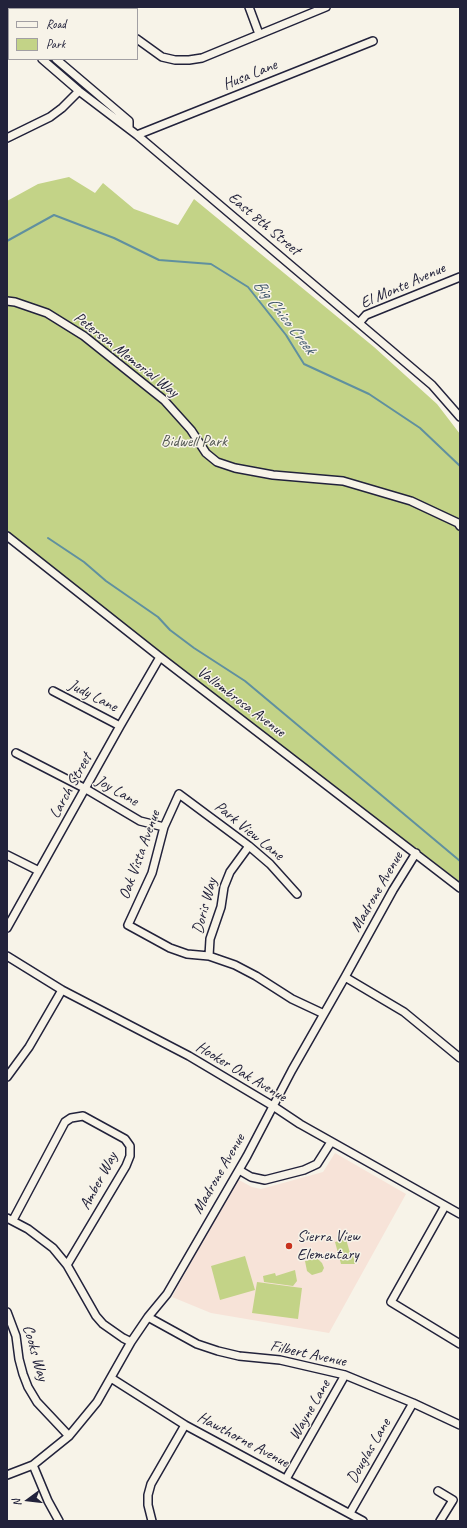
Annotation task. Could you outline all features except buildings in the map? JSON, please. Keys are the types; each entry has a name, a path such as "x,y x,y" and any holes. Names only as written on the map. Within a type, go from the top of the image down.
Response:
{"street":[{"path":"248,7 259,34"},
{"path":"138,40 150,50 162,57 175,60 202,58 326,7"},
{"name":"Husa Lane","path":"137,135 373,42"},
{"name":"East 8th Street","path":"43,60 79,91 129,128 432,385 460,417"},
{"path":"57,60 129,121 129,128"},
{"path":"7,138 50,117 62,108 79,91"},
{"name":"El Monte Avenue","path":"359,323 366,315 460,277"},
{"name":"Peterson Memorial Way","path":"7,301 15,302 47,313 84,336 164,400 191,430 206,452 217,462 235,468 273,475 343,481 411,501 458,523 460,526"},
{"name":"Vallombrosa Avenue","path":"7,536 160,657 460,888"},
{"name":"Larch Street","path":"7,928 160,657"},
{"name":"Judy Lane","path":"53,692 120,726"},
{"name":"Joy Lane","path":"16,753 86,789 140,820 164,827"},
{"name":"Oak Vista Avenue","path":"179,794 164,827 152,873 128,925 170,948 187,954 208,956 235,965 256,976 292,1000 324,1014"},
{"name":"Park View Lane","path":"179,794 249,846 270,864 297,894"},
{"name":"Doris Way","path":"208,956 210,939 221,907 224,886 230,872 249,846"},
{"name":"Madrone Avenue","path":"7,1475 33,1465 69,1436 97,1402 148,1317 167,1294 239,1170 392,890 416,853"},
{"path":"7,855 39,871"},
{"name":"Hooker Oak Avenue","path":"7,956 62,990 189,1056 273,1106 300,1124 460,1214"},
{"path":"345,977 404,1012 460,1058"},
{"path":"7,1077 29,1047 62,990"},
{"name":"Amber Way","path":"10,1219 64,1122 71,1118 83,1116 125,1139 130,1146 130,1156 126,1166 67,1265"},
{"path":"239,1170 252,1177 265,1180 304,1170 317,1164 331,1142"},
{"path":"445,1206 391,1302 460,1344"},
{"path":"10,1219 42,1239 53,1248 67,1265 96,1316 103,1324 123,1338 132,1342"},
{"name":"Cooks Way","path":"7,1312 16,1336 19,1359 28,1387 37,1402 69,1436"},
{"name":"Filbert Avenue","path":"148,1317 197,1344 218,1351 239,1356 280,1360 345,1375 413,1403 460,1425"},
{"name":"Wayne Lane","path":"286,1479 345,1375"},
{"name":"Hawthorne Avenue","path":"111,1378 185,1425 363,1521"},
{"name":"Douglas Lane","path":"350,1513 413,1403"},
{"path":"152,1521 148,1505 148,1495 151,1484 185,1425"},
{"path":"33,1465 48,1501 59,1521"},
{"path":"438,1491 453,1500 440,1521"}],"shaded area":[{"name":"Sierra View Elementary","path":"335,1153 406,1194 329,1333 211,1313 172,1297 237,1179 252,1187 261,1189 323,1172"}],"green space":[{"name":"Bidwell Park","path":"69,177 95,193 103,183 134,209 178,225 194,199 374,347 437,404 460,434 460,882 7,535 7,201 38,184"},
{"path":"346,1239 355,1264 341,1264 335,1242"},
{"path":"245,1256 255,1290 220,1300 211,1266"},
{"path":"317,1258 322,1263 324,1268 322,1272 312,1275 307,1271 305,1261"},
{"path":"295,1270 297,1281 293,1286 264,1282 263,1276 275,1273 276,1276"},
{"path":"257,1282 302,1288 298,1319 252,1313"}],"waterway":[{"name":"Big Chico Creek","path":"7,241 54,215 114,238 159,260 211,264 248,287 286,335 304,364 369,394 420,428 460,466"},
{"path":"48,538 84,562 106,581 158,617 170,630 194,648 245,681 460,861"}],"place":[{"name":"Sierra View Elementary","path":"289,1246"}]}
